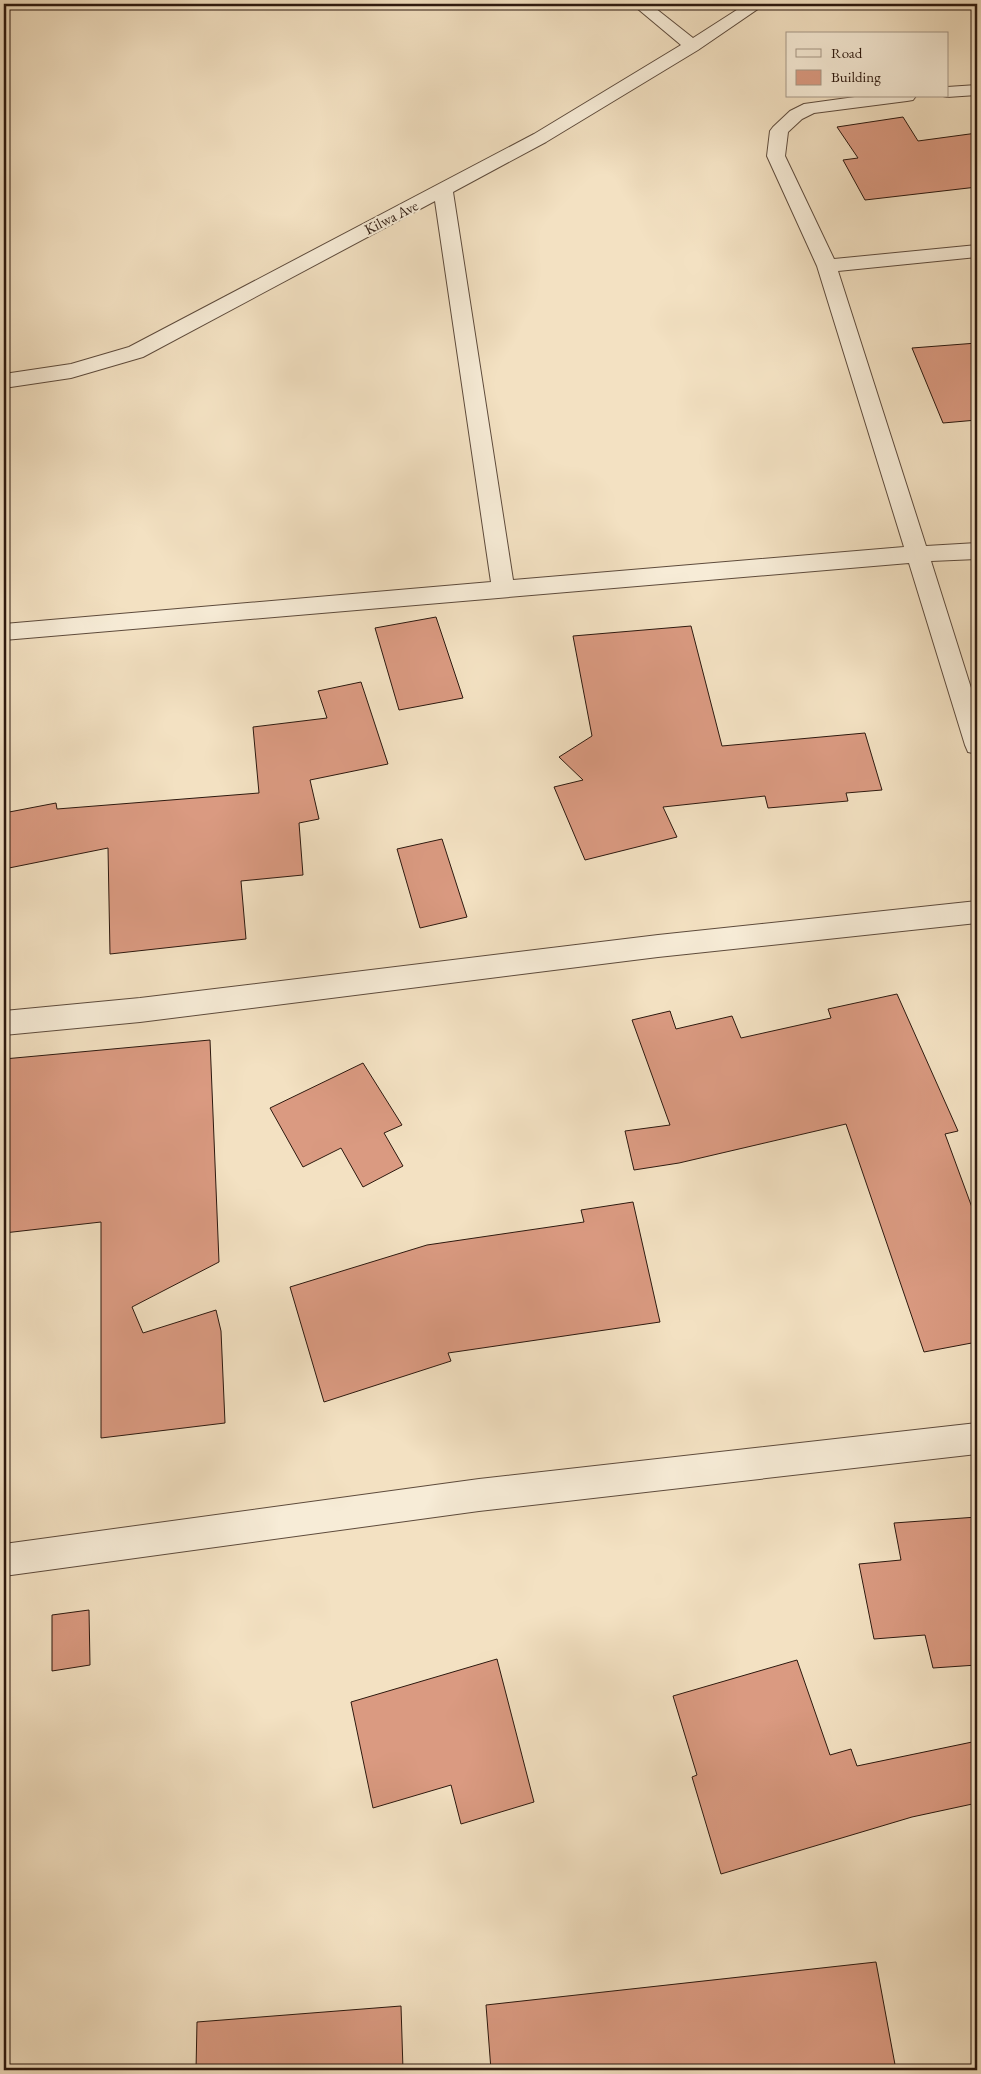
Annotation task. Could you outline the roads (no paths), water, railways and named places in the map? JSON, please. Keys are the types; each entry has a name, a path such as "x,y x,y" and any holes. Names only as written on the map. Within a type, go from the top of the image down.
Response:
{"street":[{"path":"640,4 692,46"},
{"name":"Kilwa Ave","path":"4,381 70,372 112,362 136,352 540,138 692,46 757,4"},
{"path":"948,92 977,90"},
{"path":"891,98 810,108 796,115 779,131 776,156 828,266 977,745"},
{"path":"443,190 503,589"},
{"path":"828,266 977,251"},
{"path":"4,632 918,554 977,551"},
{"path":"4,1023 149,1009 658,946 977,912"},
{"path":"4,1560 478,1495 977,1438"}]}
